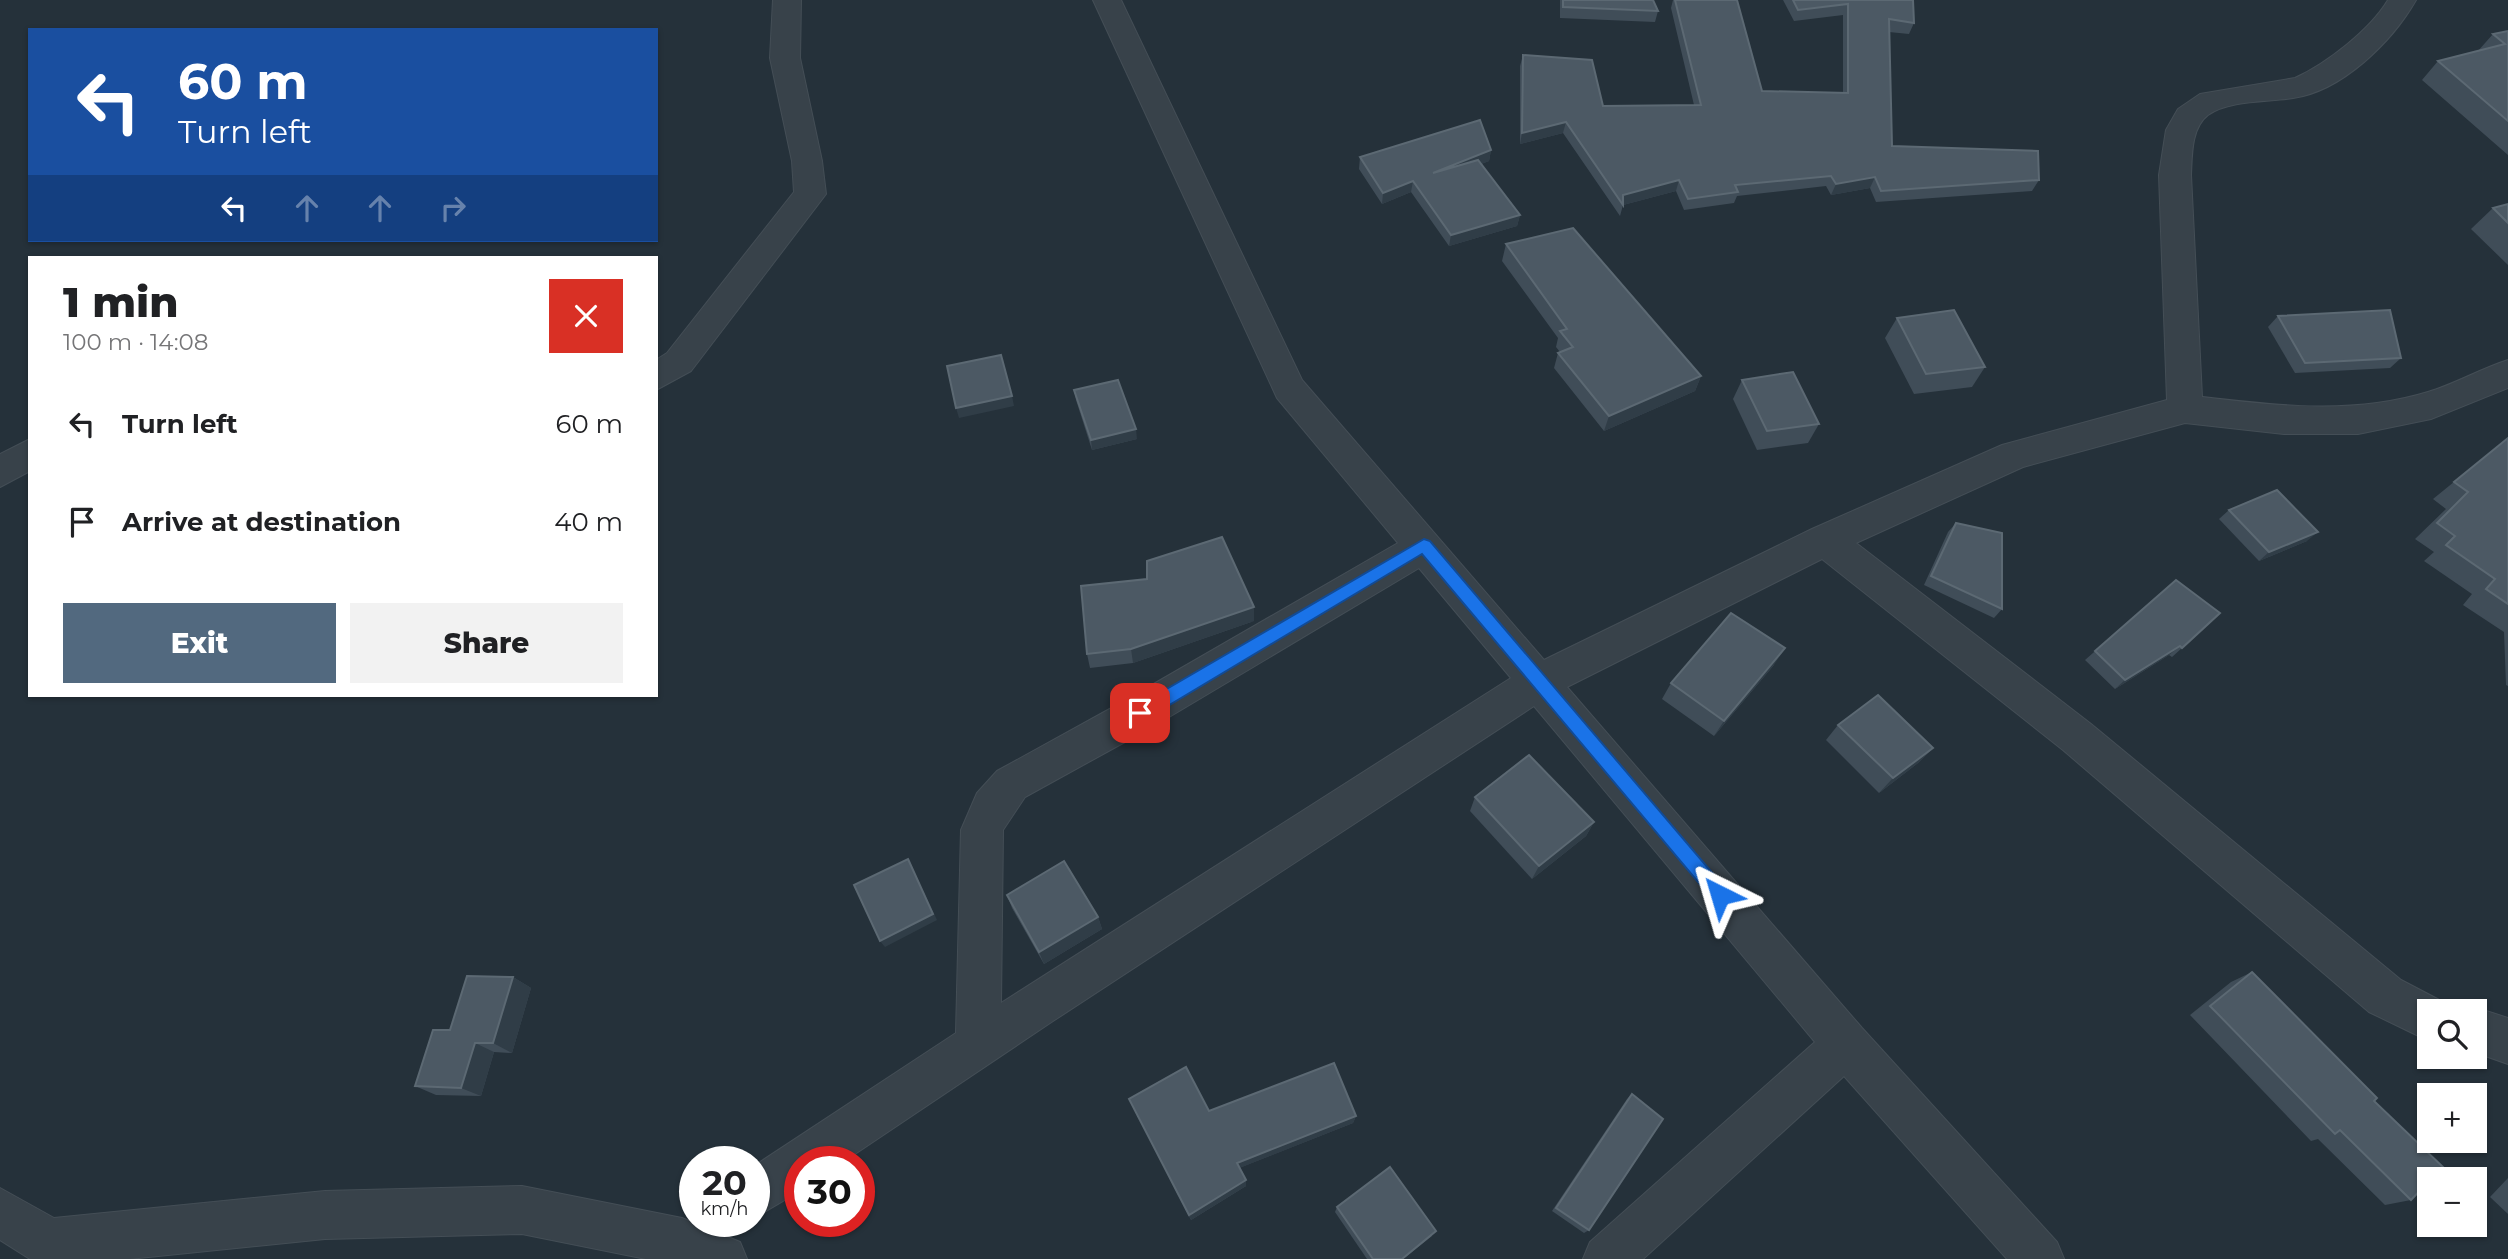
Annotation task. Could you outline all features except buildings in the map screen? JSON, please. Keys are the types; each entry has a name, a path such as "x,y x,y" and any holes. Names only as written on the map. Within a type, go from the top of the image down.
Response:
{"street":[{"path":"658,376 679,362 810,194 807,161 785,58 787,0"},
{"path":"1107,0 1289,388 1846,1044 2040,1259"},
{"path":"2185,410 2175,175 2176,140 2186,118 2203,100 2301,86 2338,69 2392,4"},
{"path":"826,1146 978,1044 1540,681 1825,540 2015,455 2185,410 2306,422 2381,418 2460,396 2508,373"},
{"path":"0,472 28,454"},
{"path":"1825,540 2077,737 2385,996 2417,1013"},
{"path":"978,1044 982,830 992,807 1012,784 1140,713 1424,545"},
{"path":"2487,1034 2508,1041"},
{"path":"1607,1259 1846,1044"},
{"path":"0,1212 34,1251 325,1215 522,1210 694,1245"}],"route":[{"path":"1140,713 1424,545 1720,895"}]}
